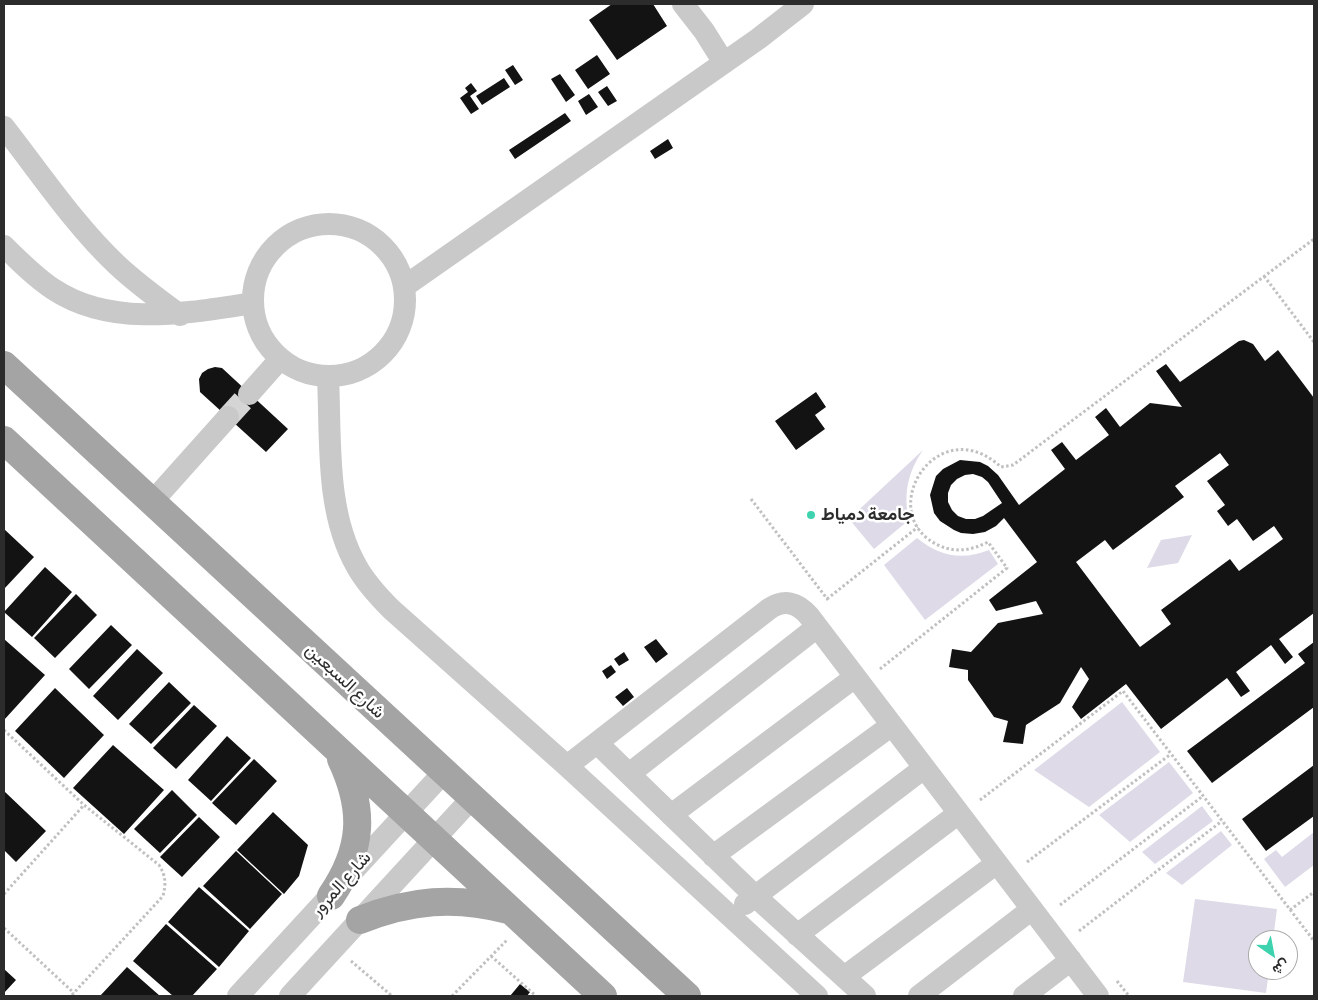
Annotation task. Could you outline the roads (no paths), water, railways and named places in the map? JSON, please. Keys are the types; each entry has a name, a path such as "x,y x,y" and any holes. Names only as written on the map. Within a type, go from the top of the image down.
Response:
{"main road":[{"name":"شارع السبعين","path":"6,371 152,502 687,996"},
{"path":"4,440 603,996"},
{"path":"330,743 348,774 357,810 355,846 349,864 331,896"},
{"path":"360,920 396,907 434,901 472,902 516,917"}],"street":[{"path":"683,4 704,31 724,63"},
{"path":"405,286 724,63 779,24 803,4"},
{"path":"4,127 93,240 146,291 180,314"},
{"path":"321,224 338,224 369,234 382,244 392,256 405,286 406,303 403,320 397,336 388,350 376,361 361,370 345,375 328,377 302,372 280,359 269,347 255,319 254,287 259,271 267,257 277,244 290,234 321,224"},
{"path":"4,246 52,289 82,305 115,313 180,314 253,303"},
{"path":"249,394 280,359"},
{"path":"328,377 333,491 337,518 357,567 372,589 391,609 567,766 817,996"},
{"path":"152,502 228,417"},
{"path":"567,766 777,604 786,602 795,604 803,609 817,627 1098,996"},
{"path":"629,774 817,627"},
{"path":"671,815 855,677"},
{"path":"713,856 892,725"},
{"path":"596,743 755,896 864,996"},
{"path":"730,915 924,768"},
{"name":"شارع المرور","path":"238,996 444,772"},
{"path":"290,996 472,798"},
{"path":"797,935 959,813"},
{"path":"844,977 997,863"},
{"path":"919,996 1032,909"},
{"path":"1024,996 1071,960"}],"tunnel":[{"path":"228,417 249,394"}],"place":[{"name":"جامعة دمياط","path":"811,515"}]}
